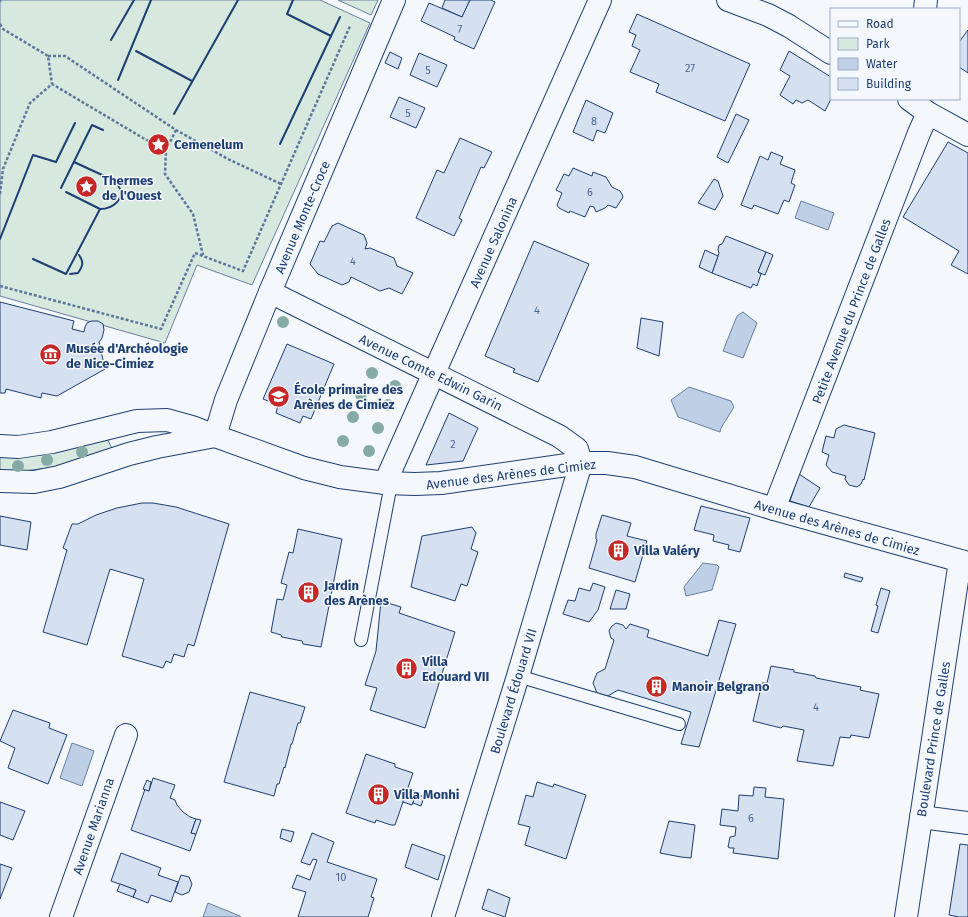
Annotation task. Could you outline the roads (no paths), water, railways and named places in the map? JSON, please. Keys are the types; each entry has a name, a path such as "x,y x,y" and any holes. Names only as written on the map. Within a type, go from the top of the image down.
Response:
{"street":[{"name":"Avenue Monte-Croce","path":"215,436 226,400 270,292 394,0"},
{"name":"Avenue Salonina","path":"388,484 434,374 600,0"},
{"path":"728,0 768,15 789,26 830,52"},
{"path":"910,100 928,113 968,135"},
{"name":"Petite Avenue du Prince de Galles","path":"774,509 928,113"},
{"name":"Avenue Comte Edwin Garin","path":"270,292 559,436 577,449 581,463"},
{"name":"Avenue des Arènes de Cimiez","path":"0,446 18,446 52,442 137,421 167,420 192,426 215,436 304,468 340,477 388,484 441,483 581,463 607,463 635,468 774,509 964,562"},
{"path":"0,481 34,482 59,477 129,454 215,436"},
{"name":"Boulevard Édouard VII","path":"443,917 518,676 581,463"},
{"name":"Boulevard Prince de Galles","path":"906,917 964,562"},
{"name":"Avenue Marianna","path":"61,917 126,735"},
{"path":"922,817 968,823"}],"lane":[{"path":"361,640 388,484"},
{"path":"518,676 679,724"}],"water":[{"path":"801,201 834,213 828,230 795,218"},
{"path":"743,312 757,323 743,358 723,351 737,316"},
{"path":"689,387 731,401 734,407 720,432 678,417 671,400"},
{"path":"703,563 717,565 719,567 712,590 686,596 684,587"},
{"path":"72,743 94,751 82,786 60,778"},
{"path":"208,903 240,916 241,917 203,917"}],"place":[{"name":"Cemenelum","path":"158,144"},
{"name":"Thermes de l'Ouest","path":"87,187"},
{"name":"Musée d'Archéologie de Nice-Cimiez","path":"51,355"},
{"name":"École primaire des Arènes de Cimiez","path":"279,396"},
{"name":"Villa Valéry","path":"619,550"},
{"name":"Jardin des Arènes","path":"308,592"},
{"name":"Villa Edouard VII","path":"407,668"},
{"name":"Manoir Belgrano","path":"656,686"},
{"name":"Villa Monhi","path":"379,794"}]}
